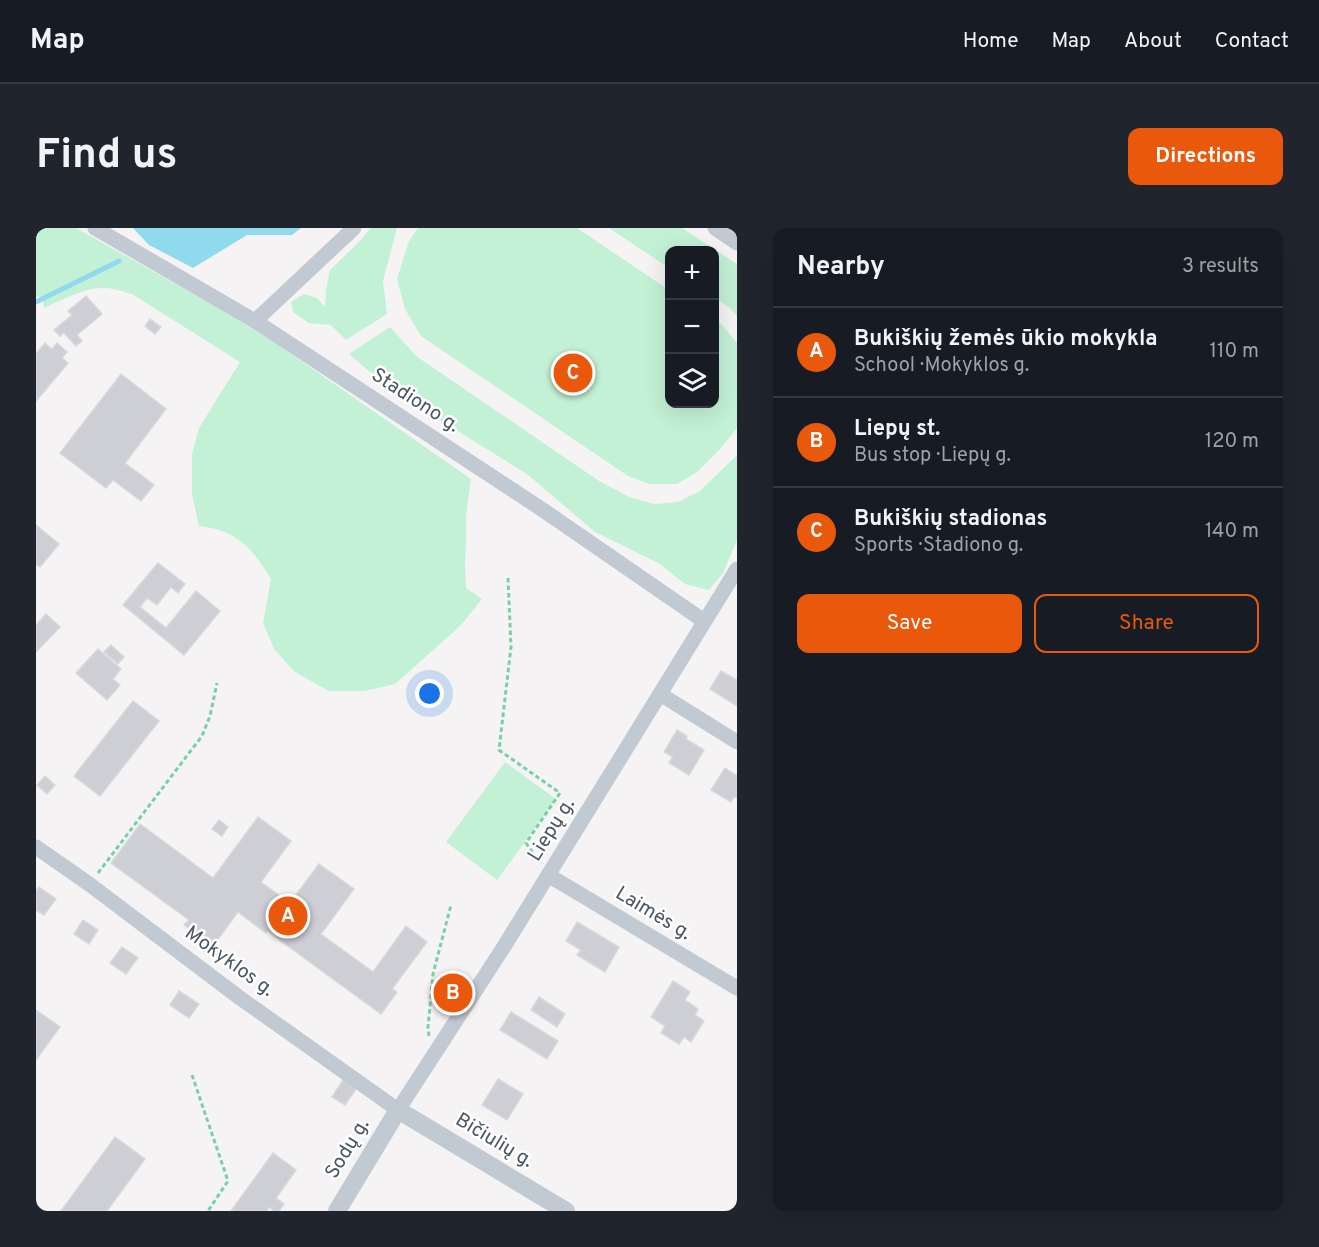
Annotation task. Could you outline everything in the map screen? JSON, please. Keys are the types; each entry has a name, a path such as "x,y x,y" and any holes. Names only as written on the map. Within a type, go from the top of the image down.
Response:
{"street":[{"name":"Stadiono g.","path":"95,228 255,321 543,510 704,621"},
{"path":"255,321 354,228"},
{"path":"715,228 737,243"},
{"name":"Liepų g.","path":"398,1110 505,945 737,568"},
{"path":"660,694 737,742"},
{"name":"Mokyklos g.","path":"36,847 240,998 398,1110"},
{"name":"Laimės g.","path":"548,875 737,988"},
{"name":"Sodų g.","path":"337,1211 398,1110"},
{"name":"Bičiulių g.","path":"398,1110 566,1211"}],"path":[{"path":"508,578 511,647 499,750 560,793 526,843 548,875"},
{"path":"89,884 202,736 210,716 217,683"},
{"path":"431,1059 428,1028 433,974 451,905"},
{"path":"192,1075 228,1181 208,1211"}],"green space":[{"path":"36,228 76,228 220,309 274,342 471,479 466,515 466,588 482,599 460,626 395,684 364,691 329,691 295,672 274,649 263,623 271,579 257,558 242,542 224,532 199,526 192,494 192,454 199,428 240,362 132,294 103,288 88,290 44,308 43,298 36,296"},
{"path":"371,228 397,228 383,281 387,314 346,340 331,325 309,323 293,312 291,302 304,294 317,298 325,307 330,270"},
{"path":"418,228 577,228 665,287 665,408 719,408 719,323 737,343 737,428 697,472 677,484 649,484 628,476 421,336 405,309 397,279 409,241"},
{"path":"609,228 682,228 710,246 665,246 665,265"},
{"path":"719,252 737,264 737,316 719,301"},
{"path":"390,327 416,356 599,481 629,497 654,504 678,502 700,491 737,455 737,540 723,573 709,590 685,584 660,564 595,532 527,474 429,413 349,354"},
{"path":"505,762 556,799 497,880 446,842"}],"water":[{"path":"133,228 301,228 292,235 247,235 193,268 149,245"}],"building":[{"path":"86,296 102,314 77,335 82,341 76,346 64,333 60,336 54,330 72,315 68,311"},
{"path":"150,319 161,327 155,334 145,326"},
{"path":"45,343 52,349 57,343 67,352 62,358 68,363 36,401 36,354"},
{"path":"121,374 166,409 125,463 154,485 141,501 113,480 106,488 60,453"},
{"path":"36,525 59,544 40,567 36,564"},
{"path":"158,563 185,584 178,593 171,587 157,605 147,598 140,607 166,628 196,591 220,611 184,655 123,605"},
{"path":"46,614 60,627 36,652 36,625"},
{"path":"111,645 124,657 118,664 104,652"},
{"path":"98,649 121,669 113,679 120,685 107,700 76,673"},
{"path":"721,671 737,680 737,706 710,689"},
{"path":"133,701 159,721 100,796 74,776"},
{"path":"677,730 687,736 686,739 704,750 689,775 669,763 673,757 664,752"},
{"path":"725,768 737,776 737,798 734,797 731,802 711,790"},
{"path":"45,776 55,785 47,794 37,785"},
{"path":"258,817 291,841 261,882 290,903 319,864 354,889 321,934 373,972 406,926 427,942 392,989 397,992 381,1014 238,912 213,946 184,925 189,920 111,863 140,824 213,878"},
{"path":"219,820 228,827 222,836 212,829"},
{"path":"39,887 56,899 44,915 36,910 36,891"},
{"path":"83,920 98,930 89,944 74,934"},
{"path":"577,922 619,947 605,972 577,955 581,950 566,941"},
{"path":"122,947 138,958 126,974 110,963"},
{"path":"673,981 690,992 685,1000 698,1009 695,1015 704,1021 691,1042 684,1037 679,1044 661,1033 665,1026 651,1017"},
{"path":"179,991 199,1004 189,1018 170,1005"},
{"path":"539,997 565,1014 557,1027 531,1010"},
{"path":"36,1010 60,1027 36,1060"},
{"path":"511,1012 558,1041 547,1059 500,1030"},
{"path":"498,1079 523,1094 507,1120 482,1105"},
{"path":"343,1080 356,1089 345,1105 332,1097"},
{"path":"115,1137 145,1159 107,1211 61,1211"},
{"path":"273,1153 296,1170 276,1198 284,1204 279,1211 274,1211 269,1207 267,1211 231,1211"}],"waterway":[{"path":"36,302 119,261"}],"place":[{"name":"Bukiškių stadionas","path":"573,373"},
{"name":"Bukiškių žemės ūkio mokykla","path":"288,916"},
{"name":"Liepų st.","path":"453,993"}]}
